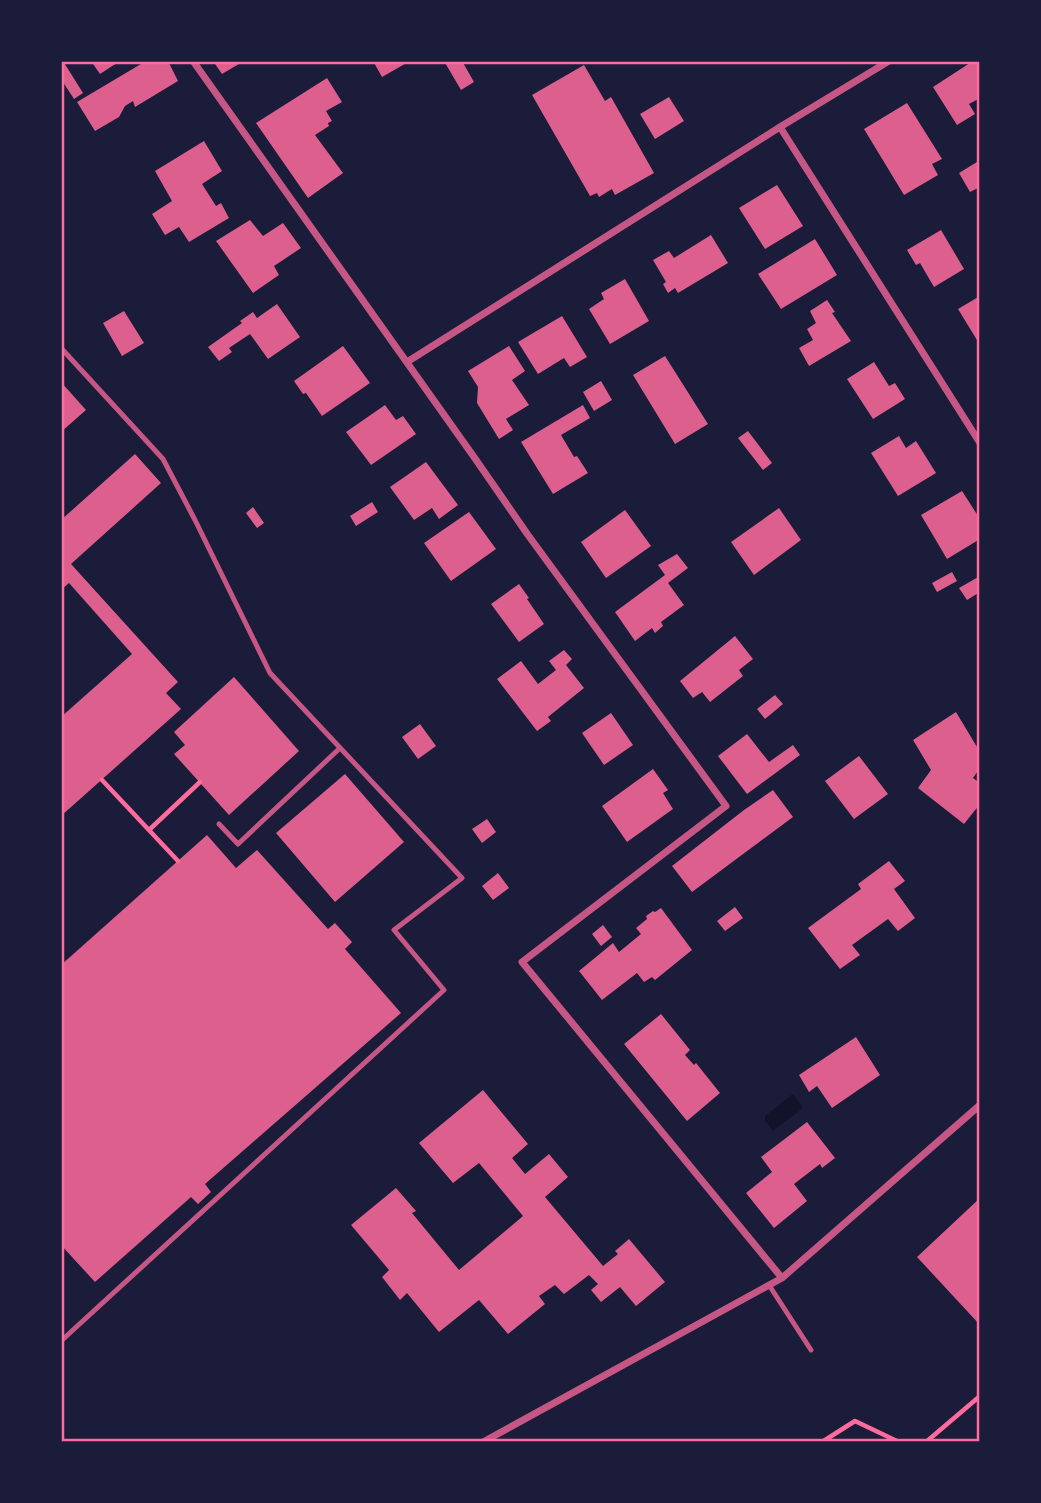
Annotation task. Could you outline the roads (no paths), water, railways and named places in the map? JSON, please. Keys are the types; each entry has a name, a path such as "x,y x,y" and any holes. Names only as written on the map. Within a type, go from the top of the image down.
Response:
{"street":[{"path":"193,61 527,535 726,806 522,962 782,1278"},
{"path":"407,362 780,127 890,61"},
{"path":"780,127 980,443"},
{"path":"483,1442 782,1278 980,1105"}],"lane":[{"path":"61,348 163,459 270,673 462,878 394,930 444,990 61,1341"},
{"path":"219,824 238,844 340,748"},
{"path":"769,1285 811,1350"}]}
